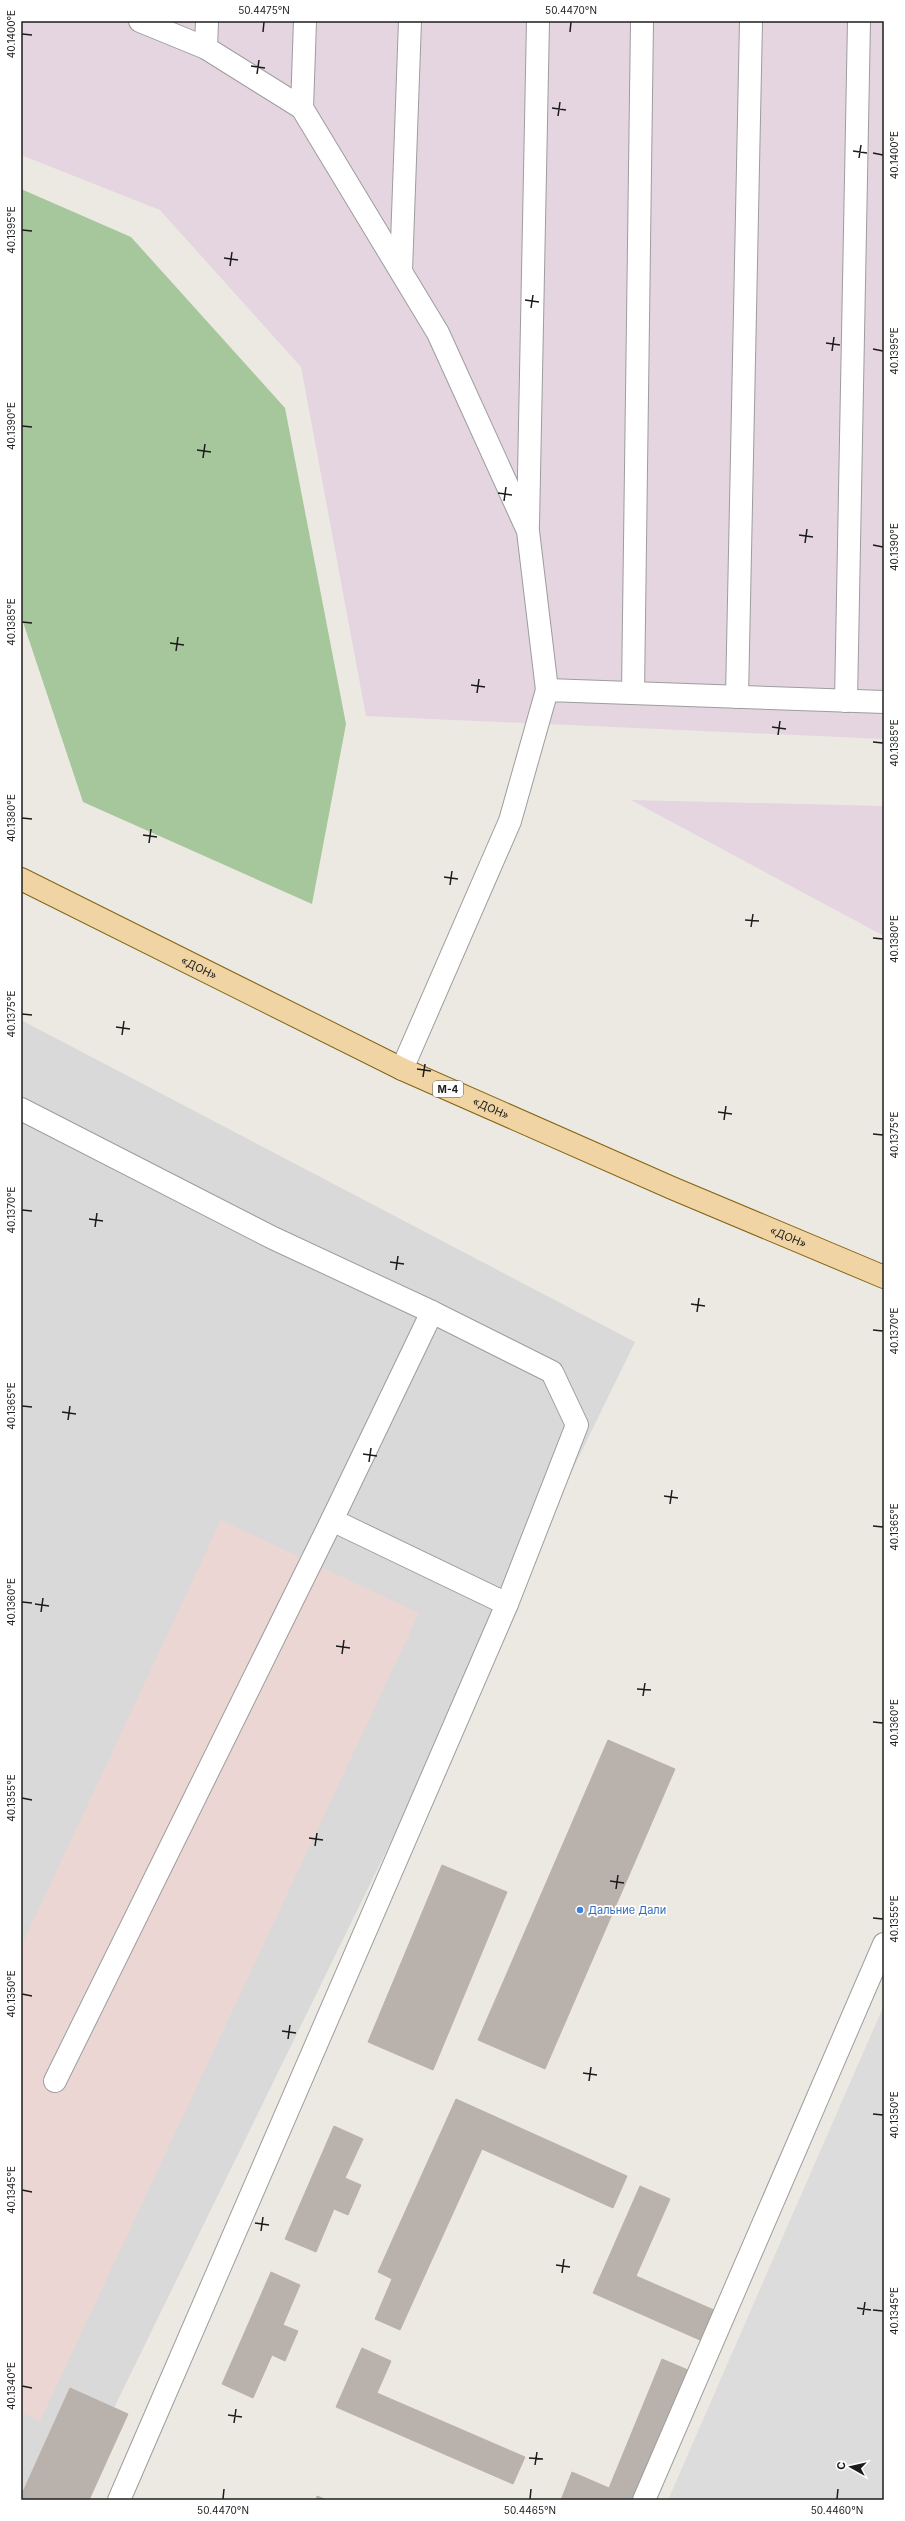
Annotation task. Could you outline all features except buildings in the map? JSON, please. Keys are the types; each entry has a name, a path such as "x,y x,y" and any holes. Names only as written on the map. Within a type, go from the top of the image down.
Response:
{"main road":[{"name":"«ДОН»","path":"21,879 402,1069 672,1188 884,1277"}],"street":[{"path":"140,21 206,48 302,108 438,333 528,531"},
{"path":"206,21 206,48"},
{"path":"302,108 305,21"},
{"path":"401,271 410,21"},
{"path":"402,1069 510,822 547,690 528,531 538,21"},
{"path":"633,693 642,21"},
{"path":"737,697 751,21"},
{"path":"846,701 859,21"},
{"path":"547,690 884,702"},
{"path":"21,1109 273,1238 432,1312 552,1372 577,1425 507,1604 119,2500"},
{"path":"55,2081 332,1520 432,1312"},
{"path":"332,1520 507,1604"},
{"path":"644,2500 884,1944"}],"shaded area":[{"path":"21,21 884,21 884,739 366,716 301,367 160,210 21,155"},
{"path":"631,800 884,806 884,936"},
{"path":"21,1020 635,1342 69,2500 21,2500"},
{"path":"221,1520 419,1613 40,2421 21,2412 21,1947"},
{"path":"884,2005 884,2500 668,2500"}],"green space":[{"path":"21,189 131,237 285,408 346,724 312,904 83,802 21,616"}],"place":[{"name":"Дальние Дали","path":"580,1910"}]}
